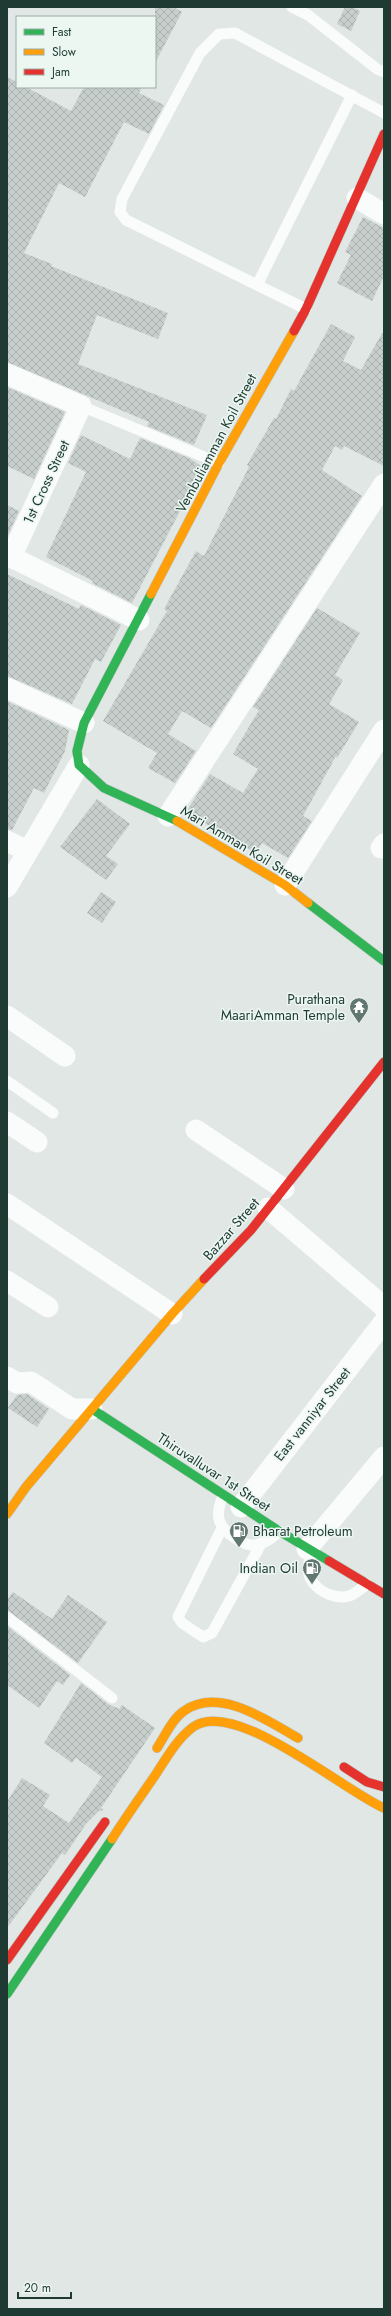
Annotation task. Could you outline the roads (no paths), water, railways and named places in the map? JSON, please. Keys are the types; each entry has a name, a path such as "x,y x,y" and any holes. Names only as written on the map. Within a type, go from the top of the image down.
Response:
{"street":[{"name":"Vembuliamman Koil Street","path":"79,764 77,751 84,723 139,620 219,463 306,309 357,198 384,134"},
{"path":"357,198 384,214"},
{"path":"7,374 80,406"},
{"name":"1st Cross Street","path":"9,556 80,406"},
{"path":"168,816 384,484"},
{"path":"9,556 139,620"},
{"path":"7,688 84,723"},
{"path":"285,885 384,730"},
{"path":"7,887 79,764"},
{"name":"Mari Amman Koil Street","path":"79,764 88,775 104,788 168,816 285,885 384,961"},
{"path":"7,841 28,851"},
{"path":"7,1016 66,1056"},
{"name":"Bazzar Street","path":"7,1514 26,1487 172,1314 284,1189 384,1062"},
{"path":"7,1122 37,1142"},
{"path":"196,1130 284,1189"},
{"path":"7,1204 172,1314"},
{"path":"268,1208 384,1307"},
{"path":"7,1281 48,1307"},
{"name":"East vanniyar Street","path":"241,1507 384,1322"},
{"path":"7,1377 17,1383 31,1382 72,1409 92,1409"},
{"name":"Thiruvalluvar 1st Street","path":"92,1409 223,1496 311,1551 384,1594"},
{"path":"311,1551 384,1457"},
{"path":"151,1757 184,1711 205,1703 222,1703 238,1708 266,1720 307,1743"},
{"path":"7,1994 177,1742 196,1724 222,1720 246,1729 290,1750 370,1802 384,1808"},
{"path":"336,1762 367,1782 384,1787"},
{"path":"7,1960 110,1814"}],"lane":[{"path":"292,7 310,11 376,69 384,72"},
{"path":"306,309 126,220 120,212 122,199 200,53 219,34 235,33 384,113"},
{"path":"257,285 352,95"},
{"path":"80,406 219,463"},
{"path":"7,1081 54,1113"},
{"path":"223,1496 218,1508 218,1518 222,1528 244,1544 254,1546 261,1544 271,1539 279,1531"},
{"path":"222,1528 178,1617 182,1623 203,1637 212,1633 261,1544"},
{"path":"311,1551 306,1566 308,1575 313,1584 332,1594 349,1596 368,1584"},
{"path":"7,1617 112,1698"}],"place":[{"name":"Purathana MaariAmman Temple","path":"359,1024"},
{"name":"Bharat Petroleum","path":"239,1548"},
{"name":"Indian Oil","path":"312,1585"}]}
